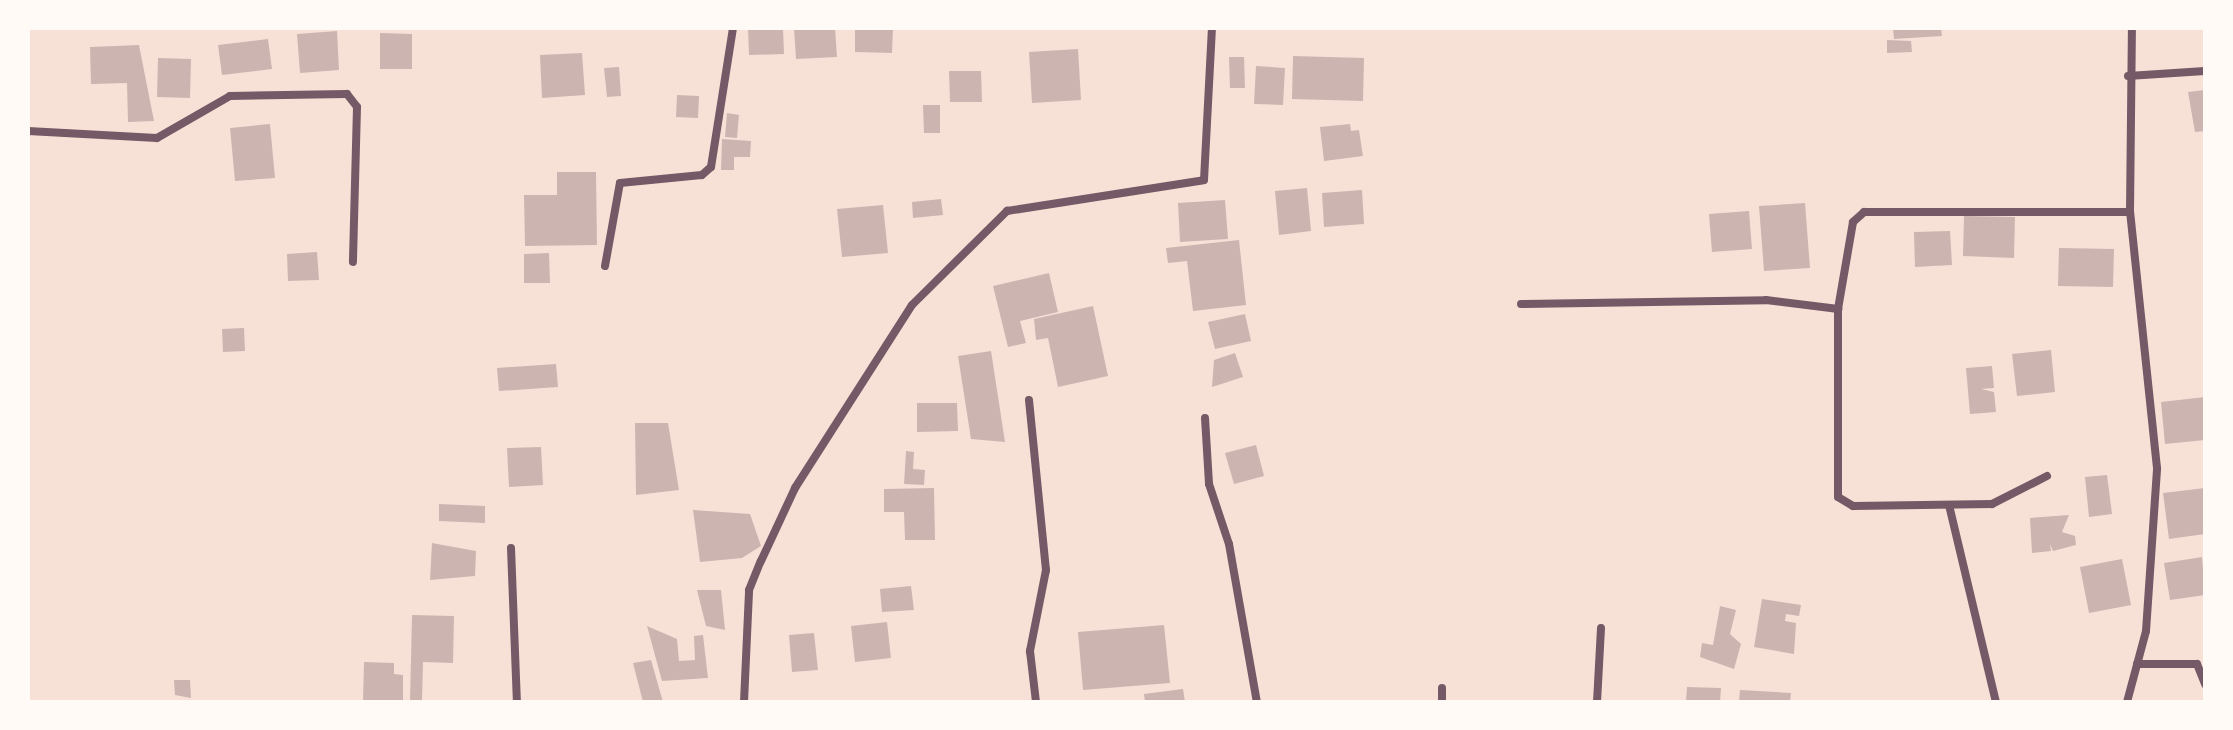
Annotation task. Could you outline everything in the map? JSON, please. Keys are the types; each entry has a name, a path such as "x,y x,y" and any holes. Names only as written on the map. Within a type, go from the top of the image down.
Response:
{"street":[{"path":"605,266 620,183 702,175 711,167 733,28"},
{"path":"744,702 749,590 761,561 795,488 912,305 1017,206 1204,180 1212,28"},
{"path":"2127,702 2146,631 2157,468 2130,212 2128,76 2132,28"},
{"path":"2128,76 2205,71"},
{"path":"28,131 157,138 230,96 347,94 357,107 353,262"},
{"path":"2047,476 1992,504 1853,506 1838,497 1838,309 1847,245 1864,212 2130,212"},
{"path":"1521,304 1766,300 1838,309"},
{"path":"1029,400 1046,560 1030,651 1036,702"},
{"path":"1205,418 1209,484 1229,544 1257,702"},
{"path":"1949,505 1996,702"},
{"path":"511,548 517,702"},
{"path":"1597,702 1601,628"},
{"path":"2137,664 2197,664 2205,684"},
{"path":"1442,688 1442,702"}],"building":[{"path":"748,28 783,28 784,54 749,55"},
{"path":"794,28 835,28 837,57 796,59"},
{"path":"855,28 893,28 892,53 855,52"},
{"path":"1893,28 1941,28 1942,36 1894,39"},
{"path":"337,31 339,70 300,73 297,34"},
{"path":"380,33 412,34 412,69 380,69"},
{"path":"268,39 272,69 222,75 218,45"},
{"path":"1887,40 1911,41 1912,52 1887,53"},
{"path":"139,45 154,121 128,122 127,83 91,84 90,47"},
{"path":"1078,49 1081,100 1032,103 1029,52"},
{"path":"582,53 585,95 542,98 540,55"},
{"path":"1293,56 1364,58 1363,101 1292,99"},
{"path":"1229,57 1244,57 1245,88 1230,88"},
{"path":"158,58 191,59 190,98 157,97"},
{"path":"1256,66 1285,68 1283,105 1254,104"},
{"path":"619,67 621,96 607,97 604,68"},
{"path":"949,71 981,71 982,102 950,102"},
{"path":"2205,90 2205,131 2195,132 2188,92"},
{"path":"677,95 699,96 698,118 676,117"},
{"path":"923,105 940,105 940,133 924,133"},
{"path":"727,113 739,115 737,138 725,137"},
{"path":"270,124 275,178 235,181 230,128"},
{"path":"1350,124 1351,131 1359,130 1363,156 1324,161 1320,127"},
{"path":"722,139 751,141 750,157 734,157 734,170 721,170"},
{"path":"557,172 596,172 597,245 525,246 524,195 557,195"},
{"path":"1307,188 1311,231 1279,235 1275,191"},
{"path":"1362,190 1364,224 1324,227 1322,193"},
{"path":"941,199 943,215 913,218 912,202"},
{"path":"1225,200 1228,239 1180,242 1178,203"},
{"path":"1805,203 1810,268 1764,271 1759,206"},
{"path":"883,205 888,253 842,257 837,209"},
{"path":"1749,211 1752,249 1712,252 1709,214"},
{"path":"1964,216 2015,217 2014,258 1963,256"},
{"path":"1950,231 1952,265 1915,267 1914,232"},
{"path":"1239,240 1246,305 1193,311 1187,261 1168,263 1166,248"},
{"path":"2059,248 2114,249 2113,287 2058,286"},
{"path":"317,252 319,280 288,281 287,254"},
{"path":"549,253 550,283 524,283 524,254"},
{"path":"1049,273 1058,312 1020,321 1026,343 1008,347 993,286"},
{"path":"1093,306 1108,376 1058,387 1048,338 1036,340 1034,319"},
{"path":"1245,314 1251,341 1215,349 1208,322"},
{"path":"244,328 245,351 223,352 222,329"},
{"path":"2051,350 2055,392 2017,396 2012,354"},
{"path":"991,351 1005,442 971,439 958,356"},
{"path":"1235,353 1243,377 1212,387 1214,360"},
{"path":"556,364 558,387 499,391 497,368"},
{"path":"1992,366 1994,388 1981,389 1994,392 1996,412 1970,414 1966,368"},
{"path":"2205,397 2205,440 2165,444 2161,402"},
{"path":"917,403 957,403 958,431 917,432"},
{"path":"635,423 668,423 679,490 636,495"},
{"path":"1256,445 1264,476 1234,484 1225,453"},
{"path":"541,447 543,485 509,487 507,448"},
{"path":"906,451 914,452 913,469 925,470 924,485 904,484"},
{"path":"2107,475 2112,514 2089,517 2085,477"},
{"path":"934,488 935,540 905,540 904,512 884,512 884,489"},
{"path":"2205,488 2205,534 2169,539 2163,493"},
{"path":"439,504 485,506 485,523 439,521"},
{"path":"693,510 750,514 761,546 742,558 700,562"},
{"path":"2069,515 2062,532 2075,536 2076,545 2053,551 2050,544 2051,551 2032,553 2030,518"},
{"path":"432,543 476,551 475,576 430,580"},
{"path":"2202,557 2205,595 2170,600 2164,563"},
{"path":"2122,559 2131,605 2089,613 2080,567"},
{"path":"911,586 914,610 882,612 880,589"},
{"path":"697,590 721,590 725,630 706,626"},
{"path":"1762,599 1801,605 1799,616 1786,614 1785,621 1796,623 1794,654 1754,647"},
{"path":"1720,606 1736,610 1730,634 1741,644 1734,669 1700,657 1702,643 1713,645"},
{"path":"412,615 454,616 453,663 423,662 422,701 410,701"},
{"path":"887,622 891,658 855,662 851,626"},
{"path":"1164,625 1170,683 1083,690 1078,632"},
{"path":"647,626 677,639 679,661 695,660 694,636 703,635 708,678 662,681"},
{"path":"814,633 818,670 792,672 789,635"},
{"path":"651,660 663,702 643,702 633,663"},
{"path":"364,662 394,663 394,674 403,675 403,702 363,702"},
{"path":"174,680 190,680 191,698 175,695"},
{"path":"1687,687 1721,688 1720,702 1686,702"},
{"path":"1183,689 1185,702 1145,702 1144,694"},
{"path":"1740,690 1791,693 1790,702 1739,702"}]}
